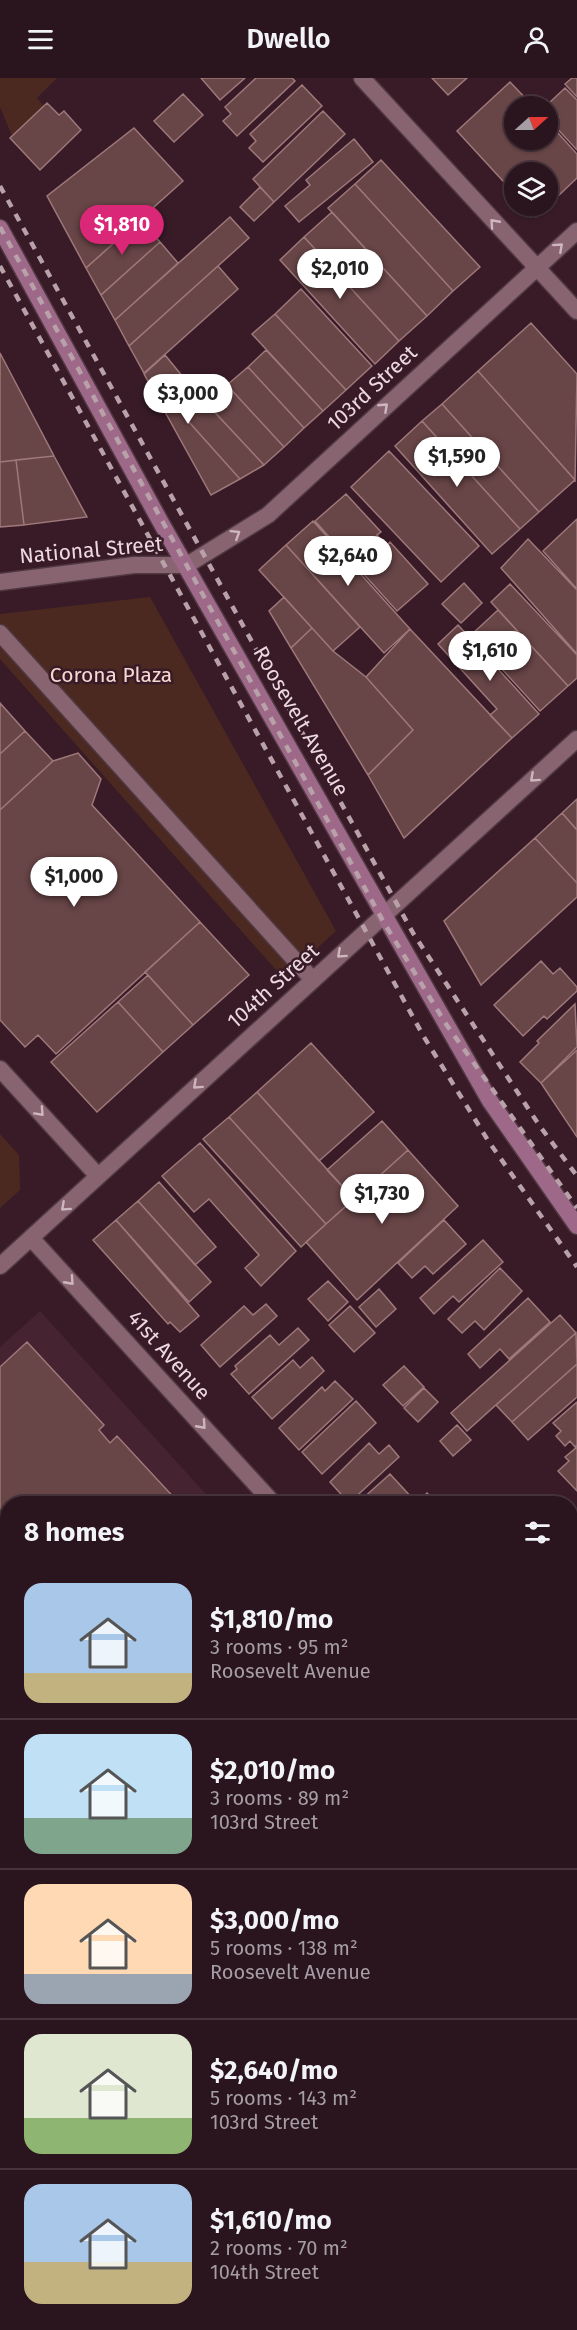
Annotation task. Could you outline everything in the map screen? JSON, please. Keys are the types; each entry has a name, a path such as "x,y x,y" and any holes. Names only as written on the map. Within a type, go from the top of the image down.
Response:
{"main road":[{"name":"Roosevelt Avenue","path":"0,228 186,565 490,1101 577,1226"}],"street":[{"path":"362,78 577,311"},
{"name":"103rd Street","path":"186,565 267,515 577,231"},
{"name":"National Street","path":"0,582 134,565 186,565"},
{"path":"0,633 313,980"},
{"name":"104th Street","path":"0,1266 577,739"},
{"path":"0,1069 98,1176"},
{"name":"41st Avenue","path":"31,1238 267,1496"}],"shaded area":[{"path":"40,1311 208,1496 0,1496 0,1347"}],"green space":[{"path":"0,78 57,78 37,98 44,106 12,136 0,107"},
{"name":"Corona Plaza","path":"150,597 336,931 284,979 0,659 0,614"},
{"path":"0,1134 19,1155 20,1190 0,1208"}],"building":[{"path":"201,78 245,78 220,100"},
{"path":"256,78 292,78 295,81 237,136 223,121 231,114 225,107"},
{"path":"432,78 467,78 448,95"},
{"path":"572,78 577,78 577,97 565,84"},
{"path":"510,82 523,96 504,96 504,150 558,150 558,133 577,154 577,178 558,196 558,162 504,162 504,182 457,131"},
{"path":"302,85 322,106 263,162 249,148 256,141 250,134"},
{"path":"565,88 577,100 577,150 558,129 557,96"},
{"path":"183,94 203,115 174,142 154,121"},
{"path":"47,103 59,115 64,111 81,130 40,170 10,138"},
{"path":"323,111 345,134 274,202 253,179"},
{"path":"134,128 183,181 86,268 47,196"},
{"path":"354,139 373,162 299,222 285,206 310,185 306,180"},
{"path":"381,160 480,267 453,291 355,184"},
{"path":"355,184 453,291 427,316 328,208"},
{"path":"260,187 274,202 254,221 240,207"},
{"path":"332,212 427,316 399,341 304,237"},
{"path":"230,217 249,238 129,346 115,320"},
{"path":"140,220 160,242 101,295 86,268"},
{"path":"304,237 399,341 375,364 280,260"},
{"path":"160,242 178,263 115,320 101,295"},
{"path":"218,266 238,289 144,373 129,346"},
{"path":"301,289 372,366 346,390 275,314"},
{"path":"275,314 346,390 323,411 252,334"},
{"path":"531,323 577,374 575,480 478,371"},
{"path":"266,350 323,411 304,428 248,367"},
{"path":"0,353 54,456 0,462"},
{"path":"165,355 197,394 180,409 240,479 211,495 144,374"},
{"path":"248,367 304,428 284,447 227,385"},
{"path":"478,371 575,480 539,512 442,404"},
{"path":"227,385 284,447 264,465 207,404"},
{"path":"197,394 264,465 240,479 180,409"},
{"path":"442,404 539,512 520,529 422,421"},
{"path":"422,421 520,529 492,554 395,446"},
{"path":"389,451 479,546 441,582 351,487"},
{"path":"54,456 87,517 24,525 16,460"},
{"path":"16,460 24,525 0,527 0,462"},
{"path":"346,494 381,532 377,535 386,546 390,542 428,584 397,611 360,570 364,566 355,556 350,560 315,521"},
{"path":"577,519 577,589 543,551"},
{"path":"313,521 410,629 384,653 286,545"},
{"path":"528,539 577,590 577,654 501,568"},
{"path":"286,545 360,627 333,651 259,570"},
{"path":"464,583 482,603 461,623 442,604"},
{"path":"510,584 577,655 577,678 568,686 491,602"},
{"path":"284,597 312,628 291,648 269,611"},
{"path":"498,610 568,686 540,711 471,635"},
{"path":"458,625 539,714 512,738 490,715 497,709 438,644"},
{"path":"312,628 333,651 366,677 413,730 368,775 291,648"},
{"path":"410,629 512,738 404,838 368,775 413,730 366,677"},
{"path":"0,703 25,731 0,754"},
{"path":"25,731 53,761 0,810 0,754"},
{"path":"78,753 101,779 92,805 200,922 56,1054 38,1035 25,1047 0,1020 0,810 53,761"},
{"path":"577,799 577,830 562,813"},
{"path":"562,813 577,830 577,883 535,838"},
{"path":"535,838 577,883 577,897 481,985 444,921"},
{"path":"200,922 249,975 193,1025 145,972"},
{"path":"541,961 553,974 560,968 577,987 577,991 547,1019 544,1016 523,1036 494,1005"},
{"path":"148,975 193,1025 163,1052 118,1002"},
{"path":"118,1002 163,1052 97,1112 51,1062"},
{"path":"575,1004 577,1047 541,1083 520,1062 539,1043 537,1041"},
{"path":"311,1043 374,1112 319,1161 257,1092"},
{"path":"577,1050 577,1137 541,1083"},
{"path":"257,1092 354,1199 326,1224 229,1117"},
{"path":"229,1117 326,1224 301,1247 203,1139"},
{"path":"382,1121 408,1150 354,1199 327,1170"},
{"path":"200,1143 296,1251 261,1286 245,1268 259,1255 209,1199 194,1212 162,1176"},
{"path":"408,1150 458,1206 357,1300 306,1242"},
{"path":"159,1182 216,1247 195,1265 138,1201"},
{"path":"138,1201 211,1282 189,1302 116,1220"},
{"path":"116,1220 199,1316 180,1332 170,1322 168,1324 93,1240"},
{"path":"444,1220 466,1244 433,1274 425,1266 412,1278 398,1263"},
{"path":"483,1240 503,1262 459,1302 453,1296 434,1314 420,1298"},
{"path":"500,1268 522,1291 484,1330 475,1321 462,1333 448,1319"},
{"path":"328,1281 348,1302 328,1321 308,1299"},
{"path":"379,1289 396,1309 376,1327 359,1307"},
{"path":"528,1298 550,1322 509,1359 500,1349 480,1368 468,1354"},
{"path":"266,1304 277,1316 220,1367 201,1345 244,1306 253,1315"},
{"path":"350,1306 375,1333 354,1352 329,1325"},
{"path":"560,1315 576,1333 467,1431 451,1413"},
{"path":"298,1328 309,1340 249,1394 231,1374 237,1369 235,1366 270,1335 279,1345"},
{"path":"576,1333 577,1364 512,1422 496,1405"},
{"path":"27,1342 104,1425 99,1430 110,1443 117,1436 173,1496 0,1496 0,1367"},
{"path":"312,1357 324,1371 272,1419 252,1397 293,1360 300,1368"},
{"path":"577,1364 577,1397 528,1440 512,1422"},
{"path":"404,1366 424,1387 403,1406 383,1385"},
{"path":"335,1381 353,1399 299,1450 279,1428 322,1387 325,1391"},
{"path":"424,1388 438,1402 418,1422 404,1408"},
{"path":"356,1401 376,1423 322,1474 302,1452"},
{"path":"577,1402 577,1445 575,1447 570,1441 565,1446 556,1436 561,1431 553,1423"},
{"path":"457,1425 471,1440 453,1456 440,1441"},
{"path":"369,1443 379,1454 389,1445 399,1457 357,1496 343,1496 330,1482"},
{"path":"577,1447 577,1491 558,1471 569,1461 565,1457"},
{"path":"390,1474 410,1496 365,1496"}],"railway":[{"path":"0,186 413,933 539,1125 577,1176"},
{"path":"0,227 383,921 446,1024 577,1208"},
{"path":"0,266 424,1037 489,1142 577,1267"}]}
